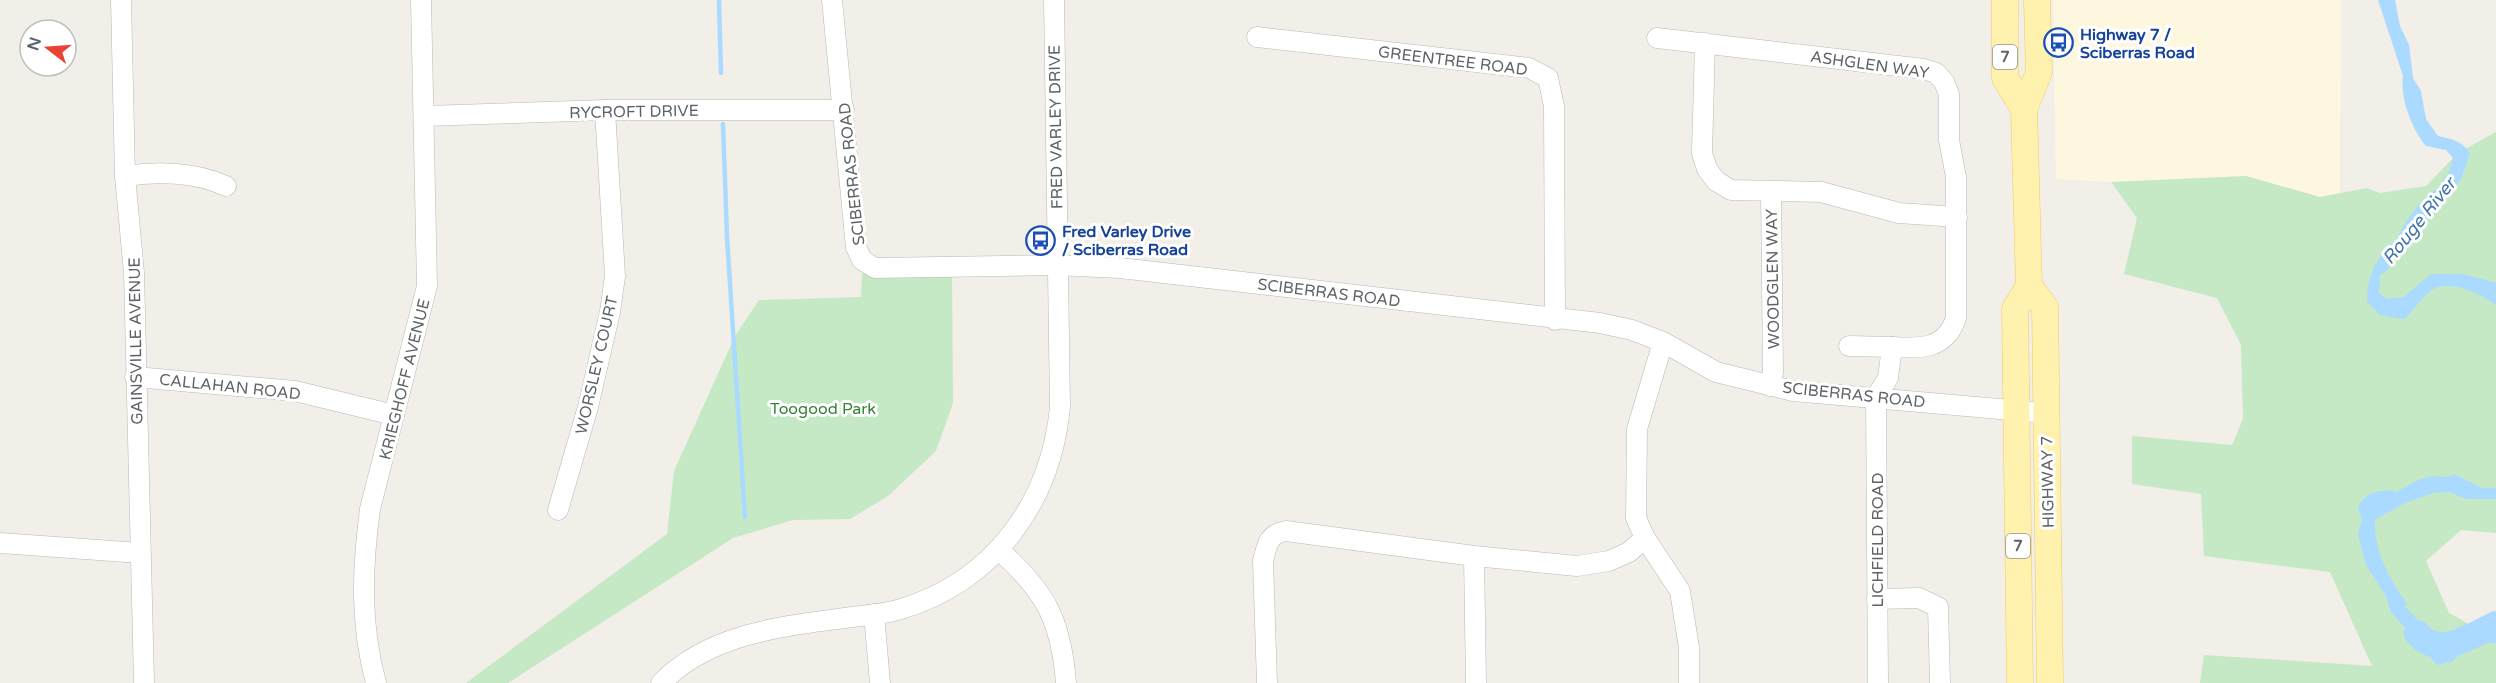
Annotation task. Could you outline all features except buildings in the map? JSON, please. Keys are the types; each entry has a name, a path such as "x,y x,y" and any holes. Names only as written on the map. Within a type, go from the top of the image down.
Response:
{"main road":[{"name":"HIGHWAY 7","path":"2005,0 2005,78 2024,109"},
{"name":"HIGHWAY 7","path":"2020,683 2015,309 2029,286 2024,109 2039,72 2037,0"},
{"name":"HIGHWAY 7","path":"2029,286 2045,307 2050,683"}],"street":[{"name":"GAINSVILLE AVENUE","path":"121,0 125,176 133,254 144,683"},
{"name":"KRIEGHOFF AVENUE","path":"376,683 365,629 363,563 370,509 428,286 422,0"},
{"name":"SCIBERRAS ROAD","path":"832,0 856,247 862,260 875,268 1056,265 1120,268 1555,320 1600,323 1632,330 1663,342 1716,372 1793,391 2046,413"},
{"name":"FRED VARLEY DRIVE","path":"661,683 700,654 753,632 902,609 934,596 978,569 999,550 1013,535 1037,495 1057,434 1060,346 1056,265 1054,0"},
{"name":"GREENTREE ROAD","path":"1257,37 1529,68 1539,71 1548,78 1554,106 1555,320"},
{"name":"ASHGLEN WAY","path":"1657,38 1924,69 1936,73 1944,82 1949,94 1949,140 1956,177 1958,306 1951,334 1939,343 1892,348 1849,346"},
{"name":"WOODGLEN WAY","path":"1705,43 1701,153 1707,169 1716,181 1731,190 1771,193 1773,372 1770,386"},
{"name":"RYCROFT DRIVE","path":"425,116 605,110 844,110"},
{"name":"WORSLEY COURT","path":"558,510 588,406 610,312 615,276 605,110"},
{"path":"125,176 186,175 209,178 226,186"},
{"path":"1771,193 1821,192 1899,213 1957,217"},
{"path":"1663,342 1637,429 1636,518 1645,538 1680,591 1689,648 1689,683"},
{"path":"1876,397 1888,378 1892,348"},
{"name":"CALLAHAN ROAD","path":"135,377 295,391 394,415"},
{"name":"LICHFIELD ROAD","path":"1876,397 1878,683"},
{"path":"1267,683 1267,603 1263,561 1267,542 1277,533 1286,531 1474,556 1577,566 1592,564 1629,552 1645,538"},
{"path":"0,543 140,553"},
{"path":"999,550 1034,583 1048,608 1059,633 1066,683"},
{"path":"1474,556 1476,683"},
{"path":"1877,599 1919,598 1938,608 1940,683"},
{"path":"874,614 880,683"}],"shaded area":[{"path":"2053,0 2341,0 2340,193 2320,197 2246,176 2111,182 2056,179"}],"green space":[{"path":"2496,132 2496,533 2461,530 2426,561 2449,613 2496,639 2496,683 2200,683 2204,655 2372,666 2330,572 2204,556 2201,494 2132,484 2132,436 2232,445 2243,419 2241,345 2217,298 2124,274 2137,218 2111,182 2246,176 2320,197 2367,188 2380,193 2426,186 2458,153"},
{"name":"Toogood Park","path":"952,271 953,403 936,451 888,496 850,519 793,520 733,538 508,683 466,683 667,534 674,471 735,336 759,300 861,297 862,274"}],"water":[{"path":"2378,0 2395,0 2400,26 2409,45 2413,78 2421,91 2426,119 2438,136 2460,143 2470,153 2461,179 2397,253 2388,270 2380,275 2379,293 2387,299 2404,297 2431,274 2463,274 2496,283 2496,305 2473,292 2445,286 2429,292 2404,319 2380,315 2367,302 2370,279 2378,260 2397,238 2405,223 2421,203 2442,183 2453,158 2446,150 2426,146 2416,131 2405,104 2403,76"},
{"path":"2454,474 2482,488 2496,488 2496,499 2467,499 2449,492 2432,493 2401,505 2375,520 2377,543 2384,565 2407,604 2405,607 2413,614 2429,639 2450,649 2456,640 2457,627 2496,622 2496,643 2471,643 2452,662 2437,665 2391,612 2386,596 2366,565 2358,534 2362,519 2358,507 2374,492 2397,492 2425,478 2446,477"}],"waterway":[{"path":"719,0 721,73"},
{"path":"723,124 727,237 745,517"},
{"name":"Rouge River","path":"2417,633 2435,645 2445,645 2465,639 2496,624"}],"place":[{"name":"Highway 7 / Sciberras Road","path":"2059,43"},
{"name":"Fred Varley Drive / Sciberras Road","path":"1041,240"}]}
